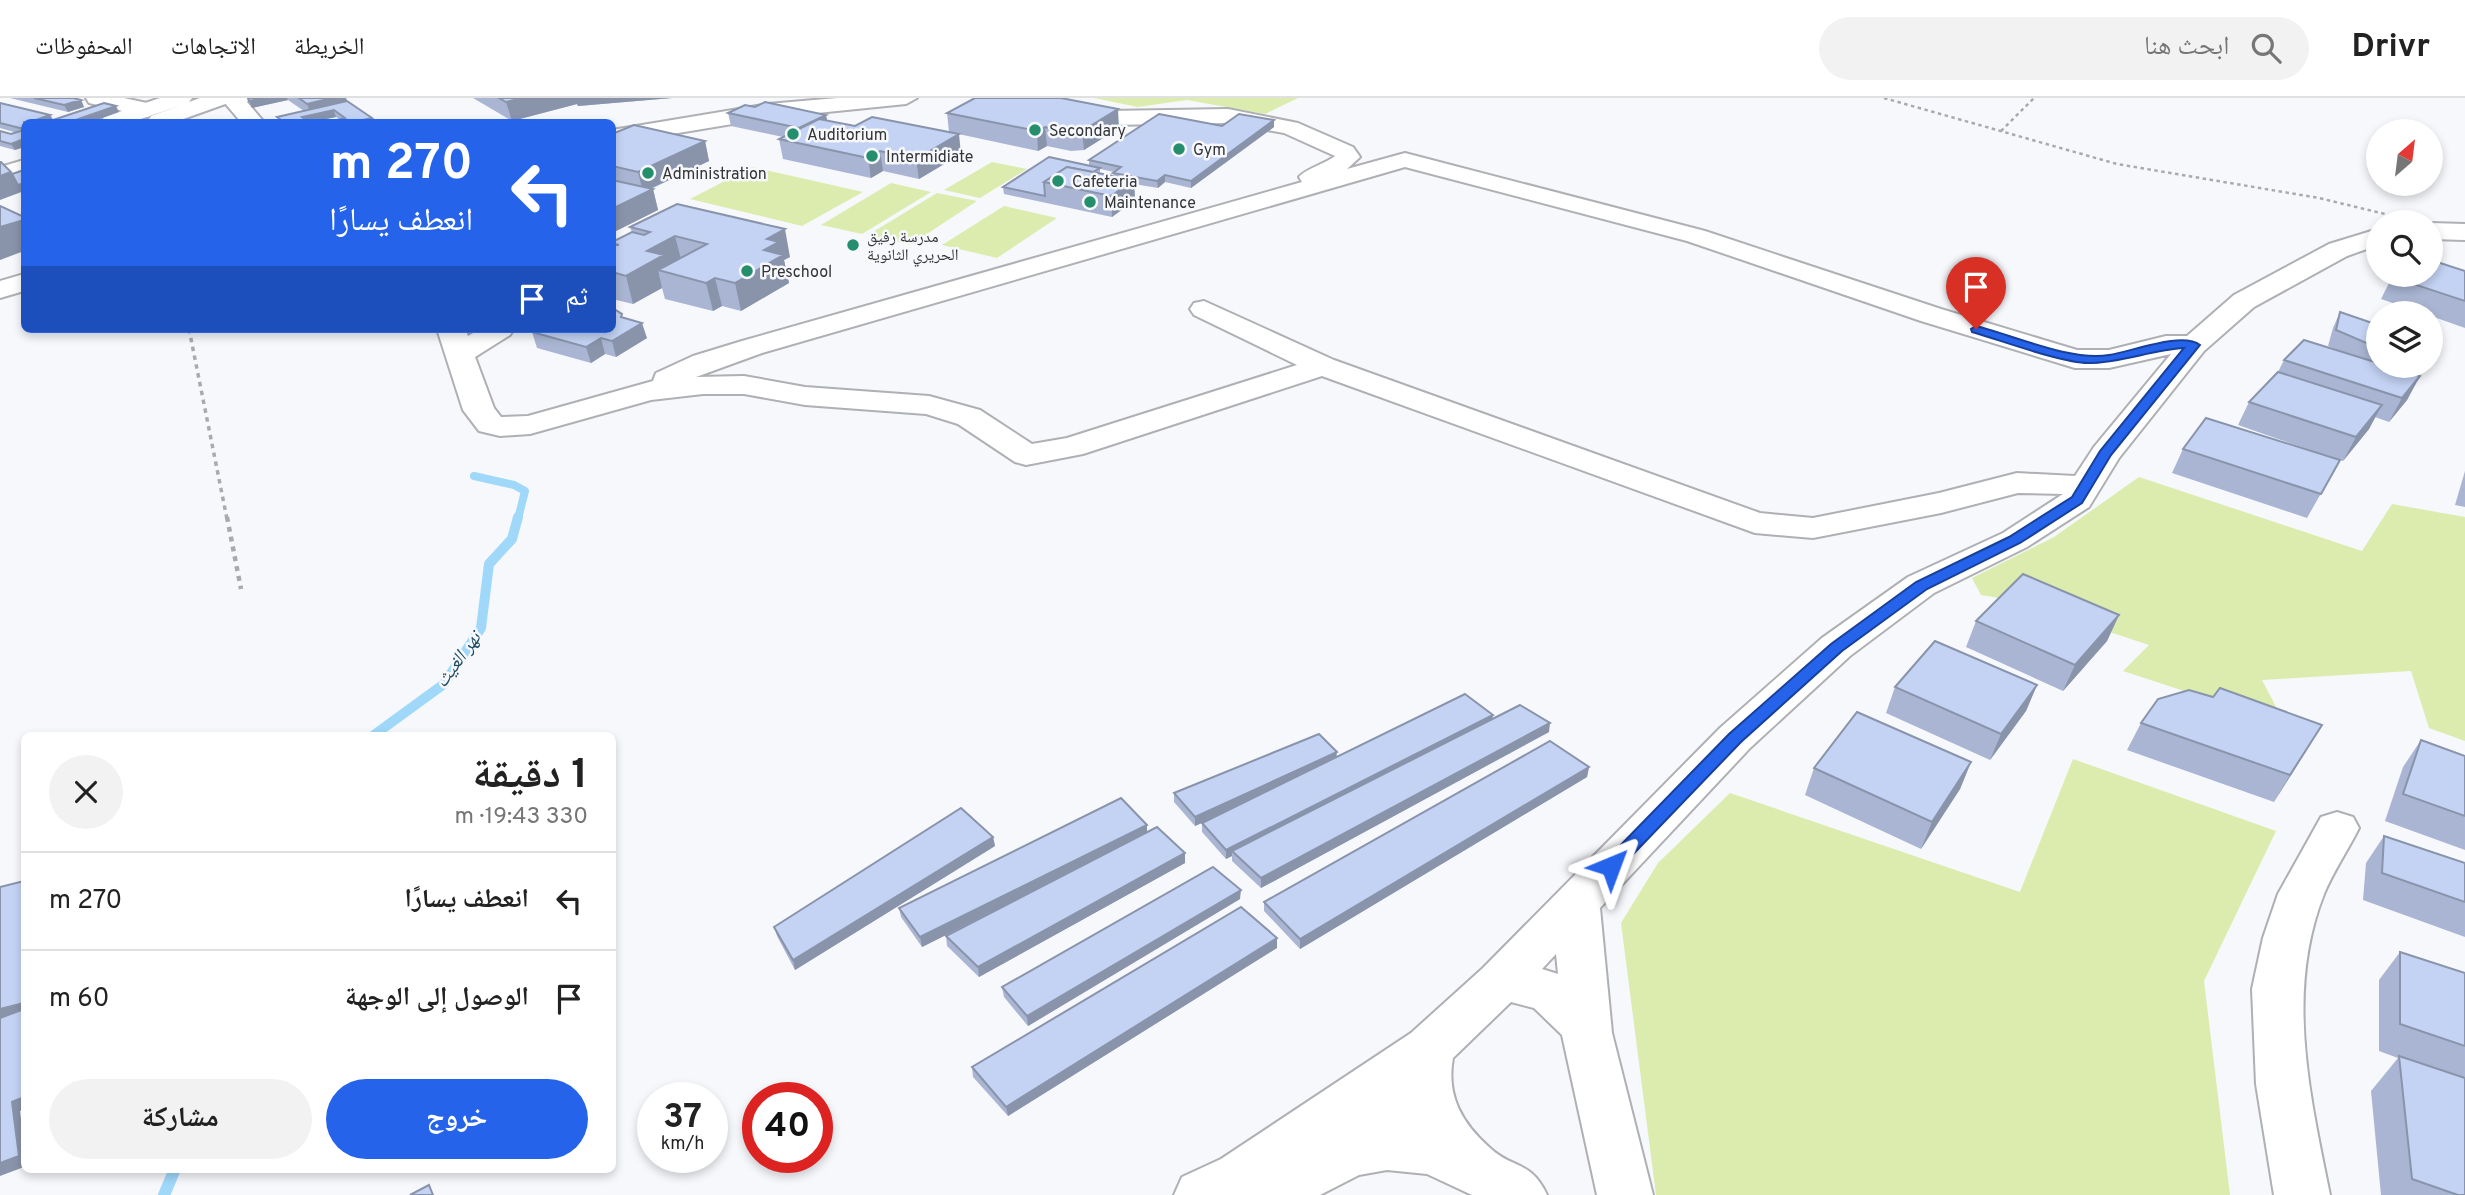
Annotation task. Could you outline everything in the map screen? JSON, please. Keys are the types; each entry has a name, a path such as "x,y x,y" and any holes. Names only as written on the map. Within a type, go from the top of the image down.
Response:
{"main road":[{"path":"97,98 162,106"},
{"path":"121,119 162,106 220,98"},
{"path":"239,98 236,106 250,119"},
{"path":"616,125 795,98"},
{"path":"616,135 768,111 906,98"},
{"path":"586,383 1191,213 1330,171 1348,157 1345,152 1290,128 1228,116 1108,118 991,98"},
{"path":"0,161 21,154"},
{"path":"648,391 685,369 743,350 1405,160 1696,236 1931,315 2075,359 2109,359 2166,345 2194,345"},
{"path":"0,175 21,168"},
{"path":"2443,231 2465,232"},
{"path":"1202,1195 1240,1177 1429,1048 1500,982 1735,738 1836,647 1921,585 2015,540 2077,500 2105,454 2194,345 2244,301 2338,250 2366,241"},
{"path":"0,290 21,283"},
{"path":"1204,309 1323,366 1755,523 1813,527 1941,503 2017,483 2059,483 2085,488"},
{"path":"485,333 455,341 479,410 490,424 514,427 648,391 703,385 744,385 805,396 929,405 969,416 1026,455 1072,447 1323,366"},
{"path":"479,410 514,401"},
{"path":"2302,1195 2282,1084 2277,989 2287,938 2301,894 2337,828"},
{"path":"1576,902 1587,1033 1618,1193"},
{"path":"1500,982 1519,982 1554,993 1580,1018 1587,1033"},
{"path":"1367,1149 1429,1048"},
{"path":"1429,1048 1423,1071 1434,1123 1475,1168"},
{"path":"1268,1195 1367,1149 1402,1148 1437,1152 1475,1168 1519,1195"}],"path":[{"path":"1884,98 2153,171 2338,200 2374,210"},
{"path":"2001,131 2034,98"},
{"path":"190,333 242,589"}],"green space":[{"path":"1094,98 1298,98 1265,114 1187,100 1138,107"},
{"path":"992,162 1027,169 980,198 944,190"},
{"path":"752,167 863,192 802,226 690,199"},
{"path":"891,183 931,192 862,234 821,225"},
{"path":"937,193 977,201 910,245 868,235"},
{"path":"1004,206 1057,218 997,258 942,245"},
{"path":"2139,477 2362,551 2392,504 2465,517 2465,741 2429,728 2411,671 2262,680 2285,724 2123,671 2149,645 2012,600 1981,595 1972,578 2054,537"},
{"path":"2073,759 2276,831 2204,981 2230,1195 1656,1195 1621,923 1658,863 1730,793 2020,892"}],"building":[{"path":"34,98 73,98 81,100 64,105"},
{"path":"299,98 332,98 307,104"},
{"path":"499,98 522,98 506,102"},
{"path":"975,98 1061,98 1118,109 1082,131 1070,132 1045,127 1037,131 947,113"},
{"path":"347,101 372,118 341,119 345,118 334,110 302,117 304,119 277,117"},
{"path":"765,102 826,115 799,128 728,113 745,105 755,107"},
{"path":"0,103 50,115 39,119 21,119 21,128 0,123"},
{"path":"104,103 116,106 79,119 56,119"},
{"name":"Gym","path":"1159,114 1222,126 1239,114 1274,120 1191,181 1165,175 1157,181 1113,173 1121,167 1089,160"},
{"path":"872,117 959,134 916,159 880,151 868,158 779,139 819,119 855,126"},
{"path":"634,125 705,141 638,172 616,167 616,132"},
{"path":"0,131 11,134 21,131 21,140 11,144 0,141"},
{"path":"1049,157 1100,168 1093,172 1067,167 1044,182 1045,196 1003,187"},
{"path":"1,162 11,172 0,176"},
{"path":"1067,167 1134,180 1111,196 1044,182"},
{"path":"21,171 21,184 18,185 12,174"},
{"path":"616,181 653,189 616,207"},
{"path":"677,204 785,229 767,239 779,242 764,250 783,255 735,283 715,278 706,283 658,270 707,244 675,236 647,251 664,255 626,276 616,273 616,245 619,245 616,244 616,240 632,232 644,235 650,232 630,227"},
{"path":"0,206 21,216 21,221 0,227"},
{"path":"2443,264 2465,271 2465,301 2422,287 2443,287"},
{"path":"616,310 622,314 621,317 642,323 612,341 601,338 586,347 536,333 616,333"},
{"path":"2340,312 2366,321 2366,343 2336,330"},
{"path":"2304,340 2366,359 2366,378 2418,378 2402,398 2284,360"},
{"path":"2278,372 2382,405 2356,437 2249,402"},
{"path":"2206,418 2340,460 2321,494 2183,449"},
{"path":"2023,574 2119,615 2075,665 1976,621"},
{"path":"1935,641 2037,685 2001,734 1895,687"},
{"path":"2220,688 2322,725 2290,775 2141,723 2158,699 2189,690 2213,697"},
{"path":"1465,694 1493,715 1226,850 1202,823"},
{"path":"1520,705 1550,723 1261,878 1232,851"},
{"path":"1857,712 1971,762 1932,822 1814,768"},
{"path":"1319,734 1337,752 1195,817 1174,793"},
{"path":"2421,740 2465,756 2465,816 2403,794"},
{"path":"1550,741 1589,767 1300,939 1264,902"},
{"path":"1121,798 1147,825 920,937 899,908"},
{"path":"961,808 993,837 793,960 774,927"},
{"path":"1157,827 1185,853 978,967 946,936"},
{"path":"2384,836 2465,863 2465,902 2382,873"},
{"path":"1213,867 1241,890 1027,1016 1002,987"},
{"path":"21,882 21,1004 0,1009 0,887"},
{"path":"1241,907 1277,938 1006,1107 972,1067"},
{"path":"2400,952 2465,973 2465,1046 2400,1024"},
{"path":"21,1010 21,1098 12,1102 19,1156 0,1163 0,1018"},
{"path":"2399,1056 2465,1078 2465,1195 2412,1179"},
{"path":"429,1185 433,1195 410,1195"}],"waterway":[{"name":"نهر الغيث","path":"474,476 514,485 525,491 518,519"},
{"name":"نهر الغيث","path":"378,732 444,684 481,628 489,564 512,539 518,517"},
{"name":"نهر الغيث","path":"164,1195 173,1173"}],"place":[{"name":"Secondary","path":"1035,130"},
{"name":"Auditorium","path":"793,134"},
{"name":"Gym","path":"1179,149"},
{"name":"Intermidiate","path":"872,156"},
{"name":"Administration","path":"648,173"},
{"name":"Cafeteria","path":"1058,181"},
{"name":"Maintenance","path":"1090,202"},
{"name":"مدرسة رفيق الحريري الثانوية","path":"853,245"},
{"name":"Preschool","path":"747,271"}],"route":[{"path":"1611,866 1735,738 1794,682 1836,647 1921,585 2015,540 2077,500 2105,454 2194,345 2166,345 2109,359 2083,360 1976,329"}]}
